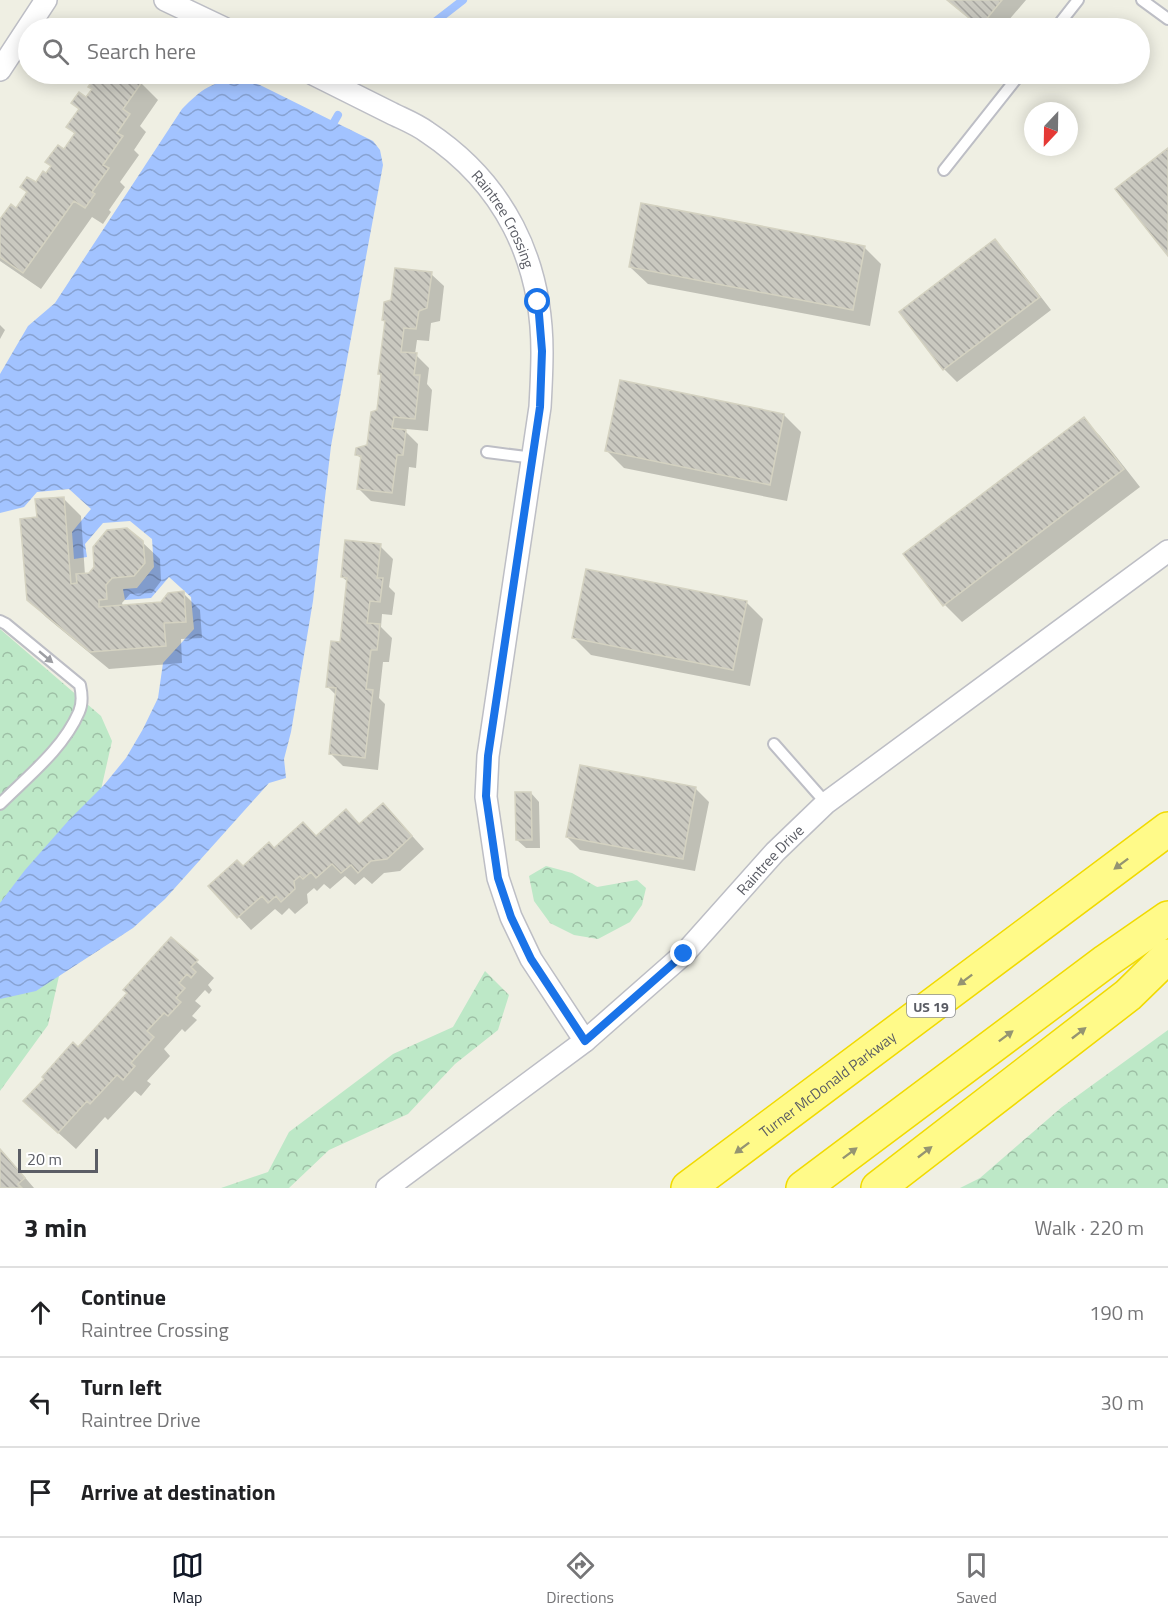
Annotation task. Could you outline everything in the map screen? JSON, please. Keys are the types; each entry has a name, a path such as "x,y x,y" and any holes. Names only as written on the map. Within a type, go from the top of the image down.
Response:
{"highway":[{"name":"Turner McDonald Parkway","path":"688,1186 1168,829"},
{"path":"803,1188 1106,961 1168,918"},
{"path":"878,1188 1128,995 1168,956"}],"street":[{"path":"34,18 46,0"},
{"path":"165,0 203,18"},
{"path":"0,70 18,43"},
{"name":"Raintree Crossing","path":"333,84 426,130 463,158 491,190 513,222 527,256 538,302 542,351 540,407 488,756 486,796 498,878 511,917 531,959 585,1041"},
{"name":"Raintree Drive","path":"387,1188 585,1041 684,954 775,852 826,803 1168,551"}],"lane":[{"path":"1064,18 1078,0"},
{"path":"1142,0 1168,19"},
{"path":"944,170 1012,84"},
{"path":"487,452 534,458"},
{"path":"0,621 80,685 83,696 80,711 59,744 0,804"},
{"path":"774,744 826,803"}],"green space":[{"path":"0,629 101,716 112,741 48,1025 0,1091"},
{"path":"546,866 572,873 597,887 637,880 646,888 642,905 630,922 598,939 574,935 550,923 534,901 529,876"},
{"path":"485,971 509,995 498,1030 455,1064 408,1114 329,1150 289,1188 221,1188 268,1172 289,1132 393,1054 453,1027"},
{"path":"1168,1030 1168,1188 960,1188 980,1178 1062,1107"}],"water":[{"path":"215,84 260,85 373,141 380,150 383,165 331,446 313,601 291,732 284,759 286,778 269,783 165,899 133,928 36,991 0,999 0,903 25,870 126,758 158,698 163,663 194,629 191,597 169,577 151,598 125,600 123,589 137,588 154,567 152,539 130,521 103,523 85,544 87,557 74,559 72,532 91,509 69,489 37,492 24,507 0,513 0,374 28,326 55,303 182,109 208,87"}],"building":[{"path":"947,0 1002,0 987,18 969,18"},
{"path":"90,84 141,84 123,109 130,114 117,133 123,136 103,165 109,168 92,192 95,194 85,208 74,201 23,273 0,257 0,219 11,204 16,208 27,192 20,187 27,177 36,182 43,171 46,173 51,166 45,162 58,145 64,149 75,133 66,127 79,109 71,103 79,92 86,97 92,89 88,87"},
{"path":"1168,148 1168,256 1115,189"},
{"path":"641,203 865,246 853,310 629,267"},
{"path":"995,239 1040,297 943,370 899,312"},
{"path":"395,268 432,272 427,308 419,311 416,329 404,328 401,352 417,353 414,375 420,375 415,419 394,417 392,428 406,430 403,455 397,455 392,493 357,489 361,456 355,455 356,448 367,445 371,412 377,410 381,374 378,374 385,321 382,320 384,302 391,300"},
{"path":"620,380 784,414 770,485 605,451"},
{"path":"1084,417 1124,469 943,606 903,554"},
{"path":"64,497 71,584 77,583 76,574 89,573 94,567 93,547 107,530 127,528 143,541 145,563 134,576 112,578 106,585 107,599 99,600 99,607 161,602 168,593 184,591 186,622 164,623 166,646 90,652 27,600 20,519 37,517 35,499"},
{"path":"345,540 381,544 377,578 383,578 380,602 370,601 367,623 380,624 377,650 371,650 366,689 373,690 365,758 329,754 336,688 326,687 331,641 340,642 347,578 341,577"},
{"path":"586,569 747,601 733,670 572,638"},
{"path":"580,765 696,787 683,859 566,837"},
{"path":"515,792 531,792 532,840 516,840"},
{"path":"383,803 412,836 387,859 371,861 358,873 351,865 341,873 332,864 316,878 311,872 303,879 300,876 294,881 295,889 281,902 276,896 268,903 262,896 237,918 208,886 237,860 243,866 269,842 274,848 303,822 316,836 346,809 359,824"},
{"path":"171,937 198,960 191,967 196,972 191,978 187,974 179,983 185,988 176,998 181,1002 168,1016 164,1013 147,1031 154,1037 131,1063 135,1066 123,1080 117,1075 90,1104 87,1101 58,1133 23,1101 73,1042 78,1047 127,993 123,990"},
{"path":"0,1149 25,1178 18,1184 22,1188 0,1188"}],"waterway":[{"path":"440,18 463,0"},
{"path":"334,122 338,115"}],"route":[{"path":"538,302 542,351 540,407 488,756 486,796 498,878 511,917 531,959 585,1041 684,954"}]}
